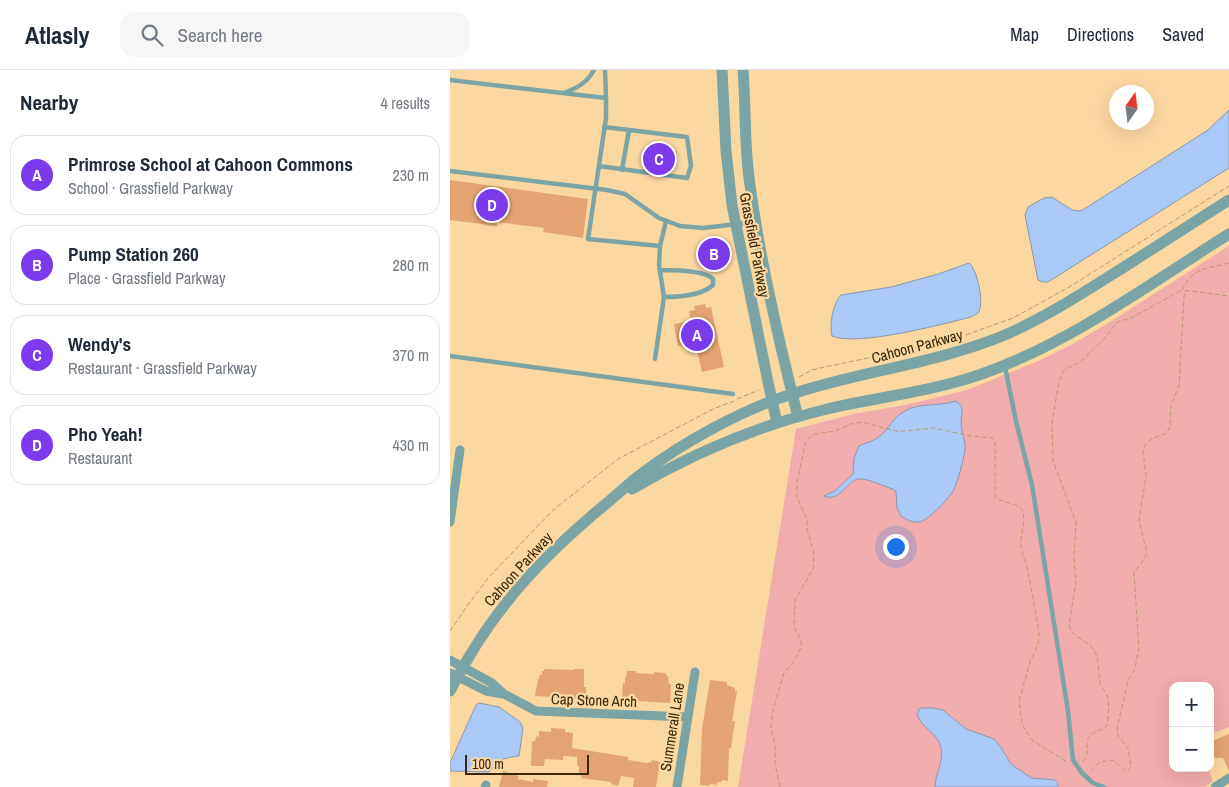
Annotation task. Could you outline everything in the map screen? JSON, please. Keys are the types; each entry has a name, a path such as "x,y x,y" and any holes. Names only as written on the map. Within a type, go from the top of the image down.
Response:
{"street":[{"name":"Grassfield Parkway","path":"722,70 728,171 735,224 777,423"},
{"name":"Grassfield Parkway","path":"743,70 749,182 755,222 798,416"},
{"name":"Cahoon Parkway","path":"450,691 457,672 482,634 514,591 540,562 565,538 639,476 679,449 738,416 792,394 934,359 1005,335 1072,300 1229,200"},
{"name":"Cahoon Parkway","path":"606,503 674,464 731,439 798,416 934,388 976,376 1037,352 1074,332 1229,234"},
{"path":"450,522 453,476 460,450"},
{"name":"Cap Stone Arch","path":"450,660 457,672 486,691 504,694 540,712 688,717"},
{"name":"Summerall Lane","path":"677,787 695,672"},
{"path":"1215,787 1229,778"}],"lane":[{"path":"563,93 580,86 594,70"},
{"path":"605,70 604,127 588,239 660,246"},
{"path":"450,80 606,98"},
{"path":"599,166 686,178 691,166 687,137 604,127"},
{"path":"622,170 629,130"},
{"path":"450,170 625,194 659,218 680,226 703,228 755,222"},
{"path":"655,358 664,297 660,270 660,246 666,220"},
{"path":"660,270 702,274 713,279 713,286 708,290 677,297 664,297"},
{"path":"450,356 733,394"},
{"path":"1005,365 1032,485 1068,711 1073,760 1086,777 1093,783 1104,787"}],"path":[{"path":"789,380 825,367 949,341 1013,318 1071,286 1229,186"},
{"path":"1182,290 1186,281 1194,273 1229,264"},
{"path":"780,787 775,764 775,745 771,726 772,710 784,673 793,663 802,646 794,627 795,600 813,569 813,547 807,530 807,519 797,498 797,483 805,444 810,437 814,434 835,431 851,424 867,422 906,431 934,428 971,436 993,438 996,441 995,497 1000,502 1020,508 1024,516 1020,536 1021,546 1028,570 1039,634 1038,644 1030,662 1019,701 1022,724 1032,740 1062,761 1075,764 1082,763 1087,758 1086,742 1089,736 1106,728 1108,698 1100,684 1097,654 1092,646 1071,632 1069,625 1076,581 1074,552 1076,522 1053,461 1052,424 1057,388 1064,370 1080,362 1105,338 1117,322 1138,314 1182,290 1229,296"},
{"path":"1086,777 1100,762 1113,760 1124,770 1128,770 1131,767 1128,748 1118,736 1117,728 1128,681 1135,668 1139,648 1134,573 1146,553 1139,520 1146,476 1143,451 1145,445 1152,439 1167,433 1170,426 1171,405 1179,386 1184,297 1187,290"},
{"path":"450,631 466,606 489,577 539,524 553,510 618,459 713,409 769,387"}],"shaded area":[{"path":"1229,246 1229,727 1214,733 1214,682 1169,682 1169,772 1210,772 1213,781 1205,787 738,787 796,429 853,414 905,405 967,390 1036,362 1073,344"}],"water":[{"path":"1229,110 1229,168 1048,282 1038,280 1025,215 1028,207 1044,198 1052,197 1072,210 1081,211 1208,130"},
{"path":"969,263 975,272 981,303 978,313 973,316 880,337 844,339 832,336 832,314 841,295 891,287"},
{"path":"955,401 962,408 961,426 965,447 963,460 953,491 923,521 916,522 901,516 897,508 896,492 893,489 865,479 853,481 834,496 824,496 835,491 853,474 854,458 859,446 878,438 901,413 917,406"},
{"path":"479,703 499,707 520,722 523,728 519,756 501,760 489,772 450,771 450,763 476,705"},
{"path":"920,708 943,710 966,729 994,739 1011,764 1031,778 1055,780 1058,783 1058,787 935,787 942,753 937,738 919,719 917,714"}],"building":[{"path":"643,149 677,151 675,166 660,165 659,168 647,166 647,163 642,162"},
{"path":"450,180 588,199 583,238 543,232 544,228 497,222 497,226 450,220"},
{"path":"705,304 706,308 711,307 724,367 702,372 694,345 678,346 674,324 691,321 689,311 695,310 694,306"},
{"path":"544,669 584,669 586,699 535,696 538,679"},
{"path":"627,671 654,674 654,672 666,673 669,684 671,684 670,703 622,700 623,683 625,683"},
{"path":"710,680 727,682 727,685 735,688 735,691 737,691 732,721 735,721 731,748 729,748 728,781 722,780 717,782 717,785 710,784 710,786 700,785 702,729"},
{"path":"551,728 565,729 565,732 573,733 572,748 628,757 628,760 646,763 652,760 660,762 656,787 633,787 634,778 621,776 618,786 611,784 611,782 581,778 579,766 577,766 577,757 563,756 563,760 545,759 544,766 531,766 532,741 535,741 536,736 539,737 539,731 551,732"},
{"path":"1229,734 1229,771 1223,758 1215,758 1214,740"},
{"path":"503,771 519,776 518,779 533,782 533,779 548,781 547,787 499,787"}],"place":[{"name":"Wendy's","path":"659,159"},
{"name":"Pho Yeah!","path":"492,205"},
{"name":"Pump Station 260","path":"714,254"},
{"name":"Primrose School at Cahoon Commons","path":"697,335"}]}
